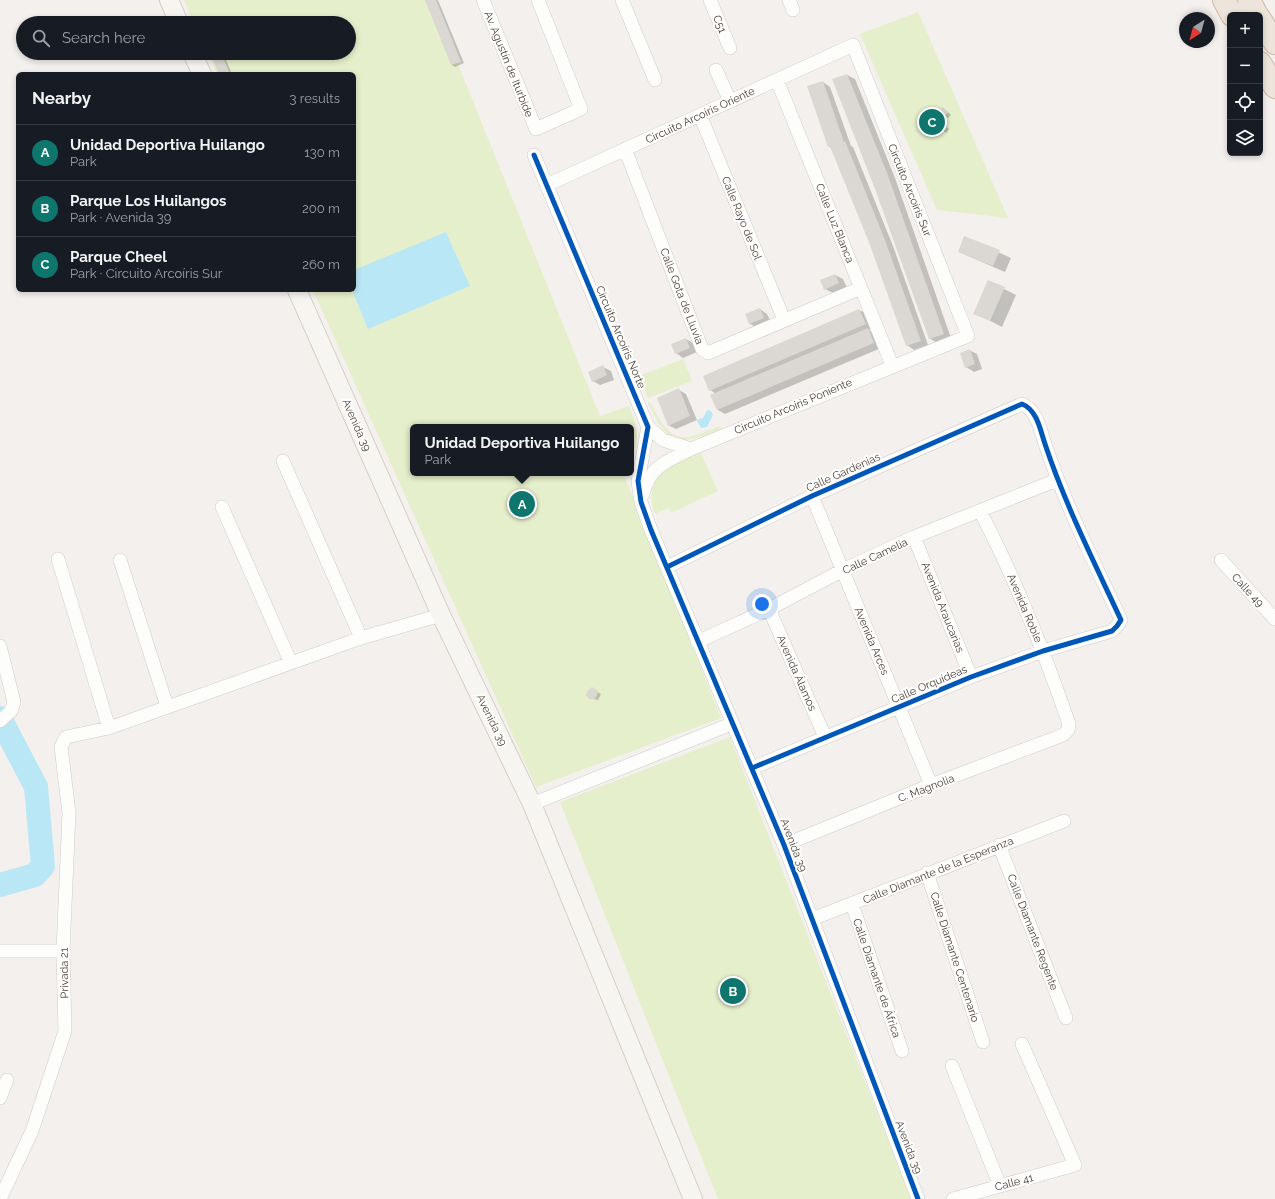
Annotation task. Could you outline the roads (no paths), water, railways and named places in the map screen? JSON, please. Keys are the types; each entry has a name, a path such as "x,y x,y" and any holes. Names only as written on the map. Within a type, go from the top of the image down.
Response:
{"highway":[{"path":"1224,0 1230,12"},
{"path":"1249,0 1255,12"},
{"path":"1263,24 1275,43"},
{"path":"1263,68 1275,87"}],"street":[{"path":"169,0 176,16"},
{"name":"Av. Agustín de Iturbide","path":"484,0 536,129 581,109 538,0"},
{"path":"622,0 655,80"},
{"name":"C51","path":"710,0 730,48"},
{"name":"Circuito Arcoíris Oriente","path":"547,185 853,44"},
{"name":"Circuito Arcoíris Sur","path":"853,44 968,336"},
{"path":"195,60 201,72"},
{"path":"716,70 730,101"},
{"name":"Calle Luz Blanca","path":"777,80 892,365"},
{"name":"Calle Rayo de Sol","path":"700,115 784,320"},
{"name":"Calle Gota de Lluvia","path":"625,149 702,349 708,353 861,288"},
{"name":"Circuito Arcoíris Norte","path":"534,155 648,427 663,440 691,449"},
{"name":"Avenida 39","path":"298,292 441,614 532,804 693,1199"},
{"name":"Circuito Arcoíris Poniente","path":"641,502 647,480 660,464 691,449 892,365 968,336"},
{"name":"Calle Gardenias","path":"667,568 812,496 1022,404 1030,407 1036,416 1057,480"},
{"path":"641,502 638,481 648,427"},
{"path":"283,461 361,638"},
{"name":"Calle Camelia","path":"698,642 769,609 843,570 914,537 1057,480"},
{"name":"Calle Orquídeas","path":"752,768 971,677 1044,651 1112,631 1121,620 1057,480"},
{"name":"Avenida Arces","path":"812,496 931,785"},
{"name":"Avenida 39","path":"641,502 732,724 784,845 918,1199"},
{"path":"222,507 291,664"},
{"name":"Avenida Roble","path":"980,511 1008,565 1044,651 1069,724 1068,730"},
{"name":"Avenida Araucarias","path":"914,537 971,677"},
{"path":"58,559 109,728 167,706 291,664 361,638 441,614"},
{"path":"120,560 167,706"},
{"name":"Calle 49","path":"1221,560 1275,619"},
{"name":"Avenida Álamos","path":"769,609 825,737"},
{"path":"0,646 14,702 11,711 1,720"},
{"path":"532,804 732,724"},
{"name":"Privada 21","path":"1,1193 32,1131 66,1031 63,951 69,813 61,747 66,737 109,728"},
{"name":"C. Magnolia","path":"784,845 931,785 1063,735 1068,730"},
{"name":"Calle Diamante de la Esperanza","path":"812,919 1064,821"},
{"name":"Calle Diamante Regente","path":"999,845 1066,1018"},
{"name":"Calle Diamante Centenario","path":"927,873 983,1042"},
{"name":"Calle Diamante de África","path":"852,904 902,1051"},
{"path":"0,951 63,951"},
{"name":"Calle 41","path":"953,1199 1075,1166 1022,1044"},
{"path":"952,1066 1000,1186"},
{"path":"0,1098 7,1080"}],"water":[{"path":"446,232 470,286 368,329 353,292 356,292 356,269"},
{"path":"707,410 711,411 713,415 707,427 701,428 697,421 703,418"}],"waterway":[{"path":"0,718 36,787 43,866 35,875 0,885"}],"place":[{"name":"Parque Cheel","path":"932,122"},
{"name":"Unidad Deportiva Huilango","path":"522,504"},
{"name":"Parque Los Huilangos","path":"733,991"}]}
